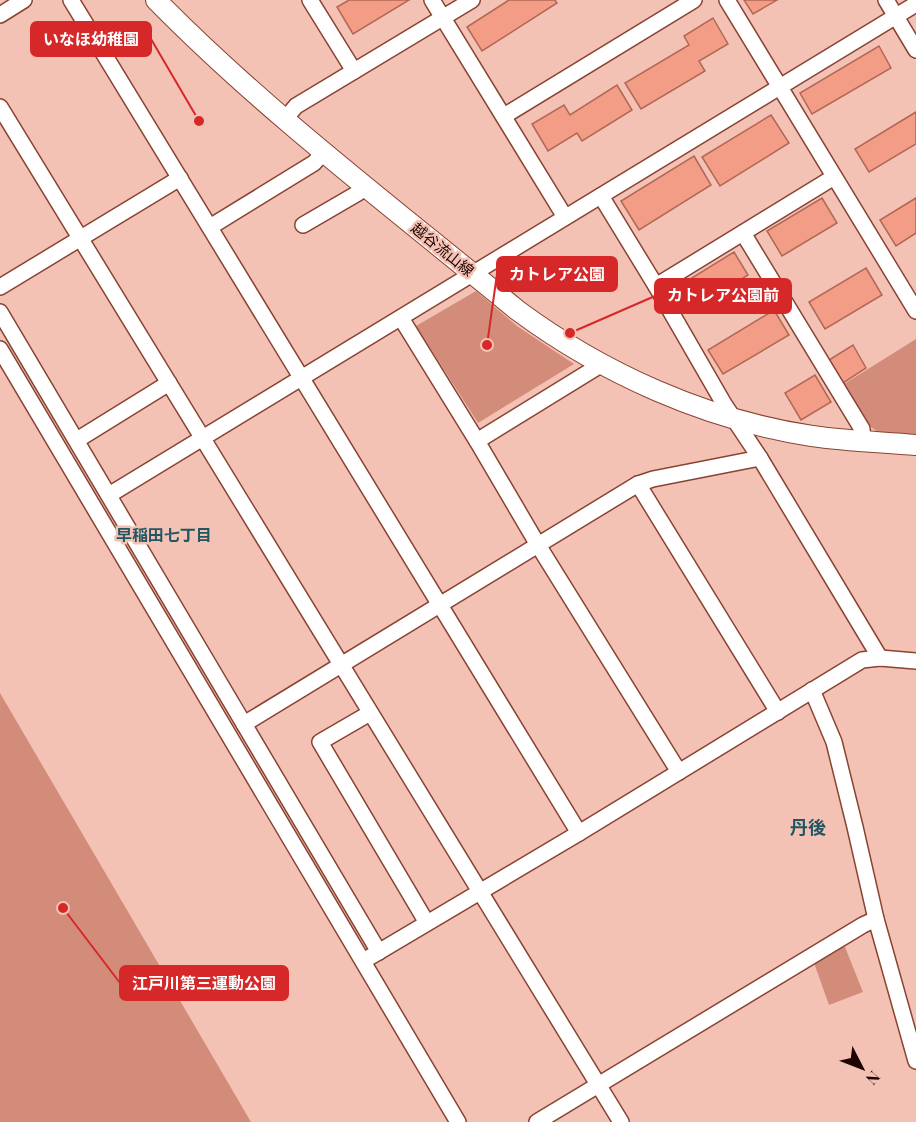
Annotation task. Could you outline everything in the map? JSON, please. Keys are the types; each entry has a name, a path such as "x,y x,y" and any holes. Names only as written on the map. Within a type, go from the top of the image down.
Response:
{"main road":[{"name":"越谷流山線","path":"156,0 200,44 285,119 517,310 602,364 666,394 734,418 775,429 812,436 916,445"}],"street":[{"path":"0,15 24,0"},
{"path":"71,0 579,833"},
{"path":"310,0 354,71"},
{"path":"432,0 565,218"},
{"path":"285,119 296,106 472,0"},
{"path":"504,116 694,0"},
{"path":"727,0 834,177 910,285 916,311"},
{"path":"885,0 916,50"},
{"path":"109,495 916,4"},
{"path":"0,107 621,1122"},
{"path":"210,227 314,163 324,152"},
{"path":"656,286 834,177"},
{"path":"0,287 180,178"},
{"path":"303,225 358,193 365,185"},
{"path":"601,196 724,404 760,458 880,658"},
{"path":"743,233 862,429 863,440"},
{"path":"0,312 379,952"},
{"path":"401,318 679,772"},
{"path":"0,349 458,1122"},
{"path":"477,441 602,364"},
{"path":"77,440 169,383"},
{"path":"244,723 638,484 760,458"},
{"path":"638,484 778,712"},
{"path":"363,962 862,660 880,658 916,661"},
{"path":"812,690 834,742 876,919 916,1061"},
{"path":"370,713 320,742 427,923"},
{"path":"537,1122 801,961 876,919"}],"shaded area":[{"path":"476,291 517,326 574,364 478,423 416,326"},
{"path":"916,339 916,435 878,432 868,425 844,384"},
{"path":"0,693 251,1122 0,1122"},
{"path":"843,942 863,992 829,1005 813,960"}],"building":[{"path":"349,0 409,0 353,34 337,7"},
{"path":"509,0 555,0 557,3 482,51 467,27"},
{"path":"744,0 777,0 753,14"},
{"path":"713,18 728,44 699,61 705,71 641,109 625,83 689,45 684,36"},
{"path":"879,46 891,68 812,114 800,93"},
{"path":"617,85 632,110 582,141 577,133 548,151 532,124 564,105 570,115"},
{"path":"916,112 916,144 869,172 855,149"},
{"path":"771,115 789,143 720,186 702,157"},
{"path":"694,156 711,185 639,230 621,201"},
{"path":"822,198 837,223 782,256 767,231"},
{"path":"916,198 916,233 896,246 880,220"},
{"path":"734,252 748,275 688,312 674,289"},
{"path":"866,268 882,295 825,329 809,302"},
{"path":"774,310 789,335 723,374 708,350"},
{"path":"853,345 866,368 843,383 829,360"},
{"path":"815,375 831,402 801,420 785,393"}],"place":[{"name":"いなほ幼稚園","path":"199,121"},
{"name":"カトレア公園前","path":"570,333"},
{"name":"カトレア公園","path":"487,345"},
{"name":"江戸川第三運動公園","path":"63,908"}],"district":[{"name":"早稲田七丁目","path":"164,534"},
{"name":"丹後","path":"808,827"}]}
